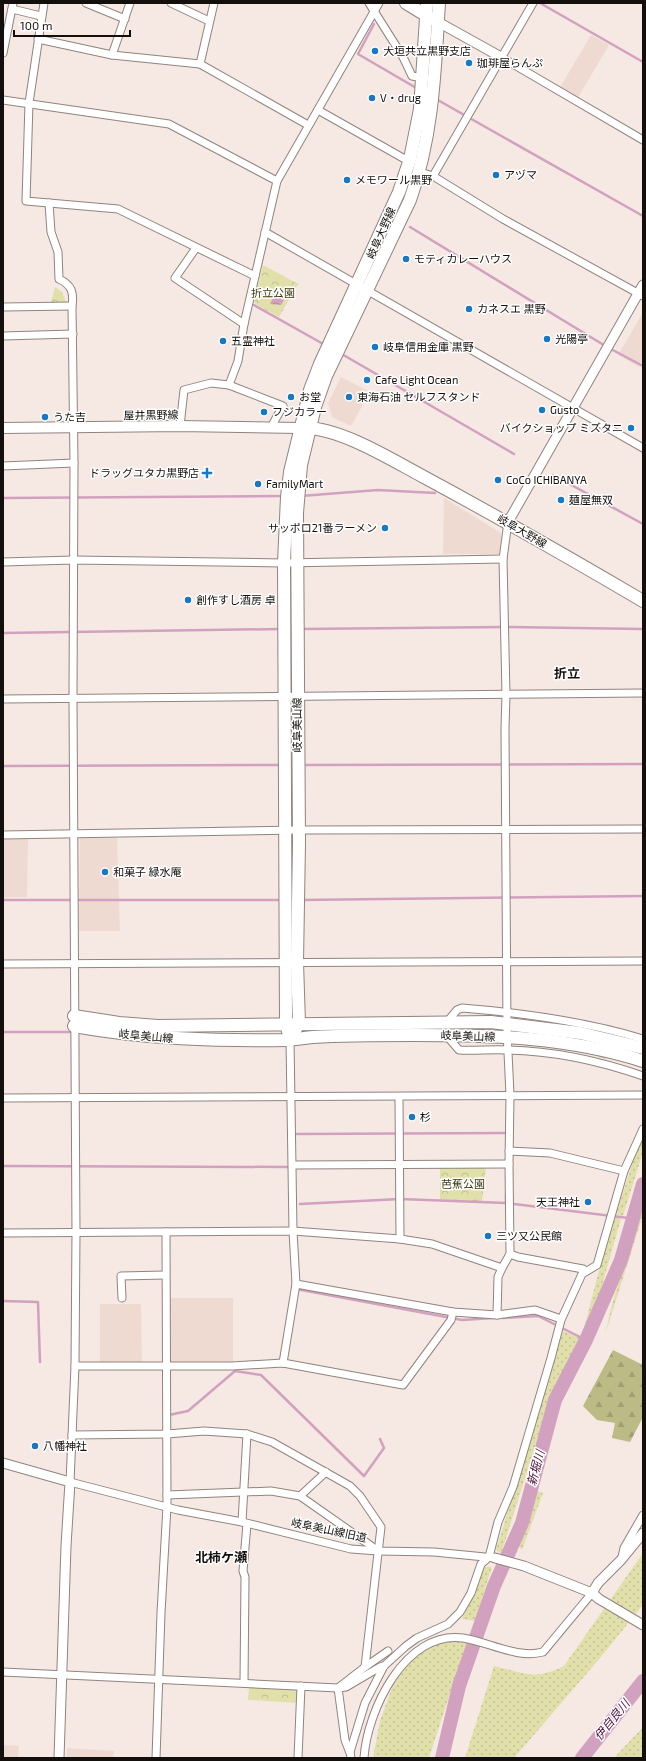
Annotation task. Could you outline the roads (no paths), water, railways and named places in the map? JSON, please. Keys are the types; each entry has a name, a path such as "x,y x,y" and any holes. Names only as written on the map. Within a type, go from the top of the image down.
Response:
{"main road":[{"path":"406,3 438,22 439,3"},
{"path":"427,3 427,16"},
{"name":"岐阜大野線","path":"427,16 420,109 410,158 399,192 362,288 315,407 305,428 335,434 368,448 508,522 643,601"},
{"name":"岐阜大野線","path":"362,288 410,200 420,172 432,108 438,22"},
{"name":"屋井黒野線","path":"3,428 180,426 305,428"},
{"name":"岐阜美山線","path":"290,1040 299,1023 291,962 285,830 297,563 297,512 305,428"},
{"name":"岐阜美山線","path":"290,1040 286,1023 299,830 284,563 287,497 290,472 305,428"},
{"name":"岐阜美山線","path":"74,1021 158,1026 214,1027 286,1023 448,1022 507,1024 580,1033 643,1048"},
{"name":"岐阜美山線","path":"74,1021 126,1035 213,1040 290,1040 368,1036 446,1035 507,1037 563,1041 601,1048 643,1061"}],"street":[{"path":"44,3 29,103 26,201 118,209 255,276"},
{"path":"86,3 125,19"},
{"path":"112,55 130,3"},
{"path":"171,3 209,21"},
{"path":"200,64 214,3"},
{"path":"369,3 404,57 412,76 423,78"},
{"path":"229,385 238,361 244,324 277,181 379,3"},
{"path":"433,176 533,3"},
{"path":"3,53 12,6 41,16"},
{"path":"438,22 643,140"},
{"path":"38,39 112,55 200,64 308,126"},
{"path":"3,100 169,124 277,181"},
{"path":"318,110 402,158 410,158"},
{"path":"420,172 433,176 503,219 640,295"},
{"path":"49,203 51,232 58,252 59,278 69,285 74,294 72,306 74,428 73,698 74,1098 76,1233 75,1366 58,1758"},
{"path":"265,232 643,448"},
{"path":"196,248 175,278 244,324"},
{"path":"497,1315 497,1285 502,1268 510,1254 510,1095 507,1037 508,962 505,728 506,695 503,559 508,522 640,295 643,285"},
{"path":"3,307 72,306"},
{"path":"3,336 73,334"},
{"path":"180,426 184,390 211,383 229,385 284,406 271,427"},
{"path":"3,466 74,463"},
{"path":"3,562 73,560 297,563 503,559"},
{"path":"3,699 643,693"},
{"path":"3,836 285,830 506,828 643,829"},
{"path":"3,964 643,961"},
{"path":"448,1022 457,1010 462,1008 507,1011 572,1021 643,1039"},
{"path":"446,1035 459,1050 508,1050 550,1053 601,1061 643,1076"},
{"path":"283,1363 296,1284 293,1231 293,1096 290,1040"},
{"path":"3,1098 643,1095"},
{"path":"399,1097 400,1239"},
{"path":"349,1756 364,1703 384,1666 417,1638 448,1624 460,1612 471,1593 481,1564 492,1557 498,1522 513,1487 561,1319 582,1274 597,1265 624,1171 643,1129"},
{"path":"509,1151 550,1153 624,1171"},
{"path":"293,1165 509,1164"},
{"path":"3,1233 293,1231 400,1239 432,1244 502,1268"},
{"path":"156,1758 161,1613 167,1506 166,1232"},
{"path":"510,1254 518,1257 583,1269 586,1271"},
{"path":"122,1298 121,1276 165,1276"},
{"path":"296,1284 453,1312 497,1315 535,1310 561,1319"},
{"path":"75,1366 166,1366 283,1363 403,1385 451,1320 453,1312"},
{"path":"72,1435 167,1434 204,1430 247,1434 272,1442 350,1486 360,1496 381,1527 365,1667"},
{"path":"244,1683 245,1577 243,1571 245,1523 244,1493 247,1434"},
{"name":"岐阜美山線旧道","path":"3,1463 70,1482 167,1506 351,1549 434,1552 492,1557 524,1566 596,1596 643,1625"},
{"path":"300,1496 326,1472"},
{"path":"167,1495 244,1493 271,1490 300,1496 378,1551"},
{"path":"621,1560 624,1548 643,1515"},
{"path":"364,1758 371,1718 388,1684 408,1659 430,1643 451,1637 464,1638 520,1653 543,1652 596,1596 598,1583 621,1560 643,1533"},
{"path":"448,1624 451,1637"},
{"path":"338,1688 388,1651"},
{"path":"3,1672 338,1688 346,1687 384,1666"},
{"path":"298,1758 301,1686"},
{"path":"338,1688 345,1740 349,1756"}],"water":[{"path":"275,294 284,300 281,305 270,304"}],"waterway":[{"path":"540,3 643,62"},
{"path":"374,24 358,54 418,89"},
{"path":"436,99 643,216"},
{"path":"410,227 607,347 643,366"},
{"path":"254,305 325,345"},
{"path":"340,353 514,454"},
{"path":"553,475 643,524"},
{"path":"301,496 378,490 435,493"},
{"path":"3,498 284,496"},
{"path":"301,629 504,627 643,629"},
{"path":"3,633 280,629"},
{"path":"301,765 643,764"},
{"path":"3,766 280,765"},
{"path":"301,900 643,896"},
{"path":"3,900 282,900"},
{"path":"3,1032 70,1032"},
{"path":"294,1134 508,1133"},
{"path":"3,1166 290,1167"},
{"name":"新堀川","path":"442,1758 459,1686 494,1586 522,1523 555,1400 586,1340 621,1260 643,1184"},
{"path":"506,1194 506,1203 628,1218"},
{"path":"300,1204 400,1199 506,1203"},
{"path":"296,1289 462,1320 494,1318"},
{"path":"3,1301 38,1302 40,1362"},
{"path":"503,1318 538,1316 586,1340"},
{"path":"169,1415 188,1411 235,1371 261,1375 364,1476 384,1448 380,1439"},
{"name":"伊自良川","path":"582,1758 643,1681"}],"tunnel":[{"path":"602,1058 608,1032"}],"place":[{"name":"大垣共立黒野支店","path":"375,51"},
{"name":"珈琲屋らんぷ","path":"469,63"},
{"name":"V・drug","path":"372,98"},
{"name":"アヅマ","path":"496,175"},
{"name":"メモワール黒野","path":"347,180"},
{"name":"モティカレーハウス","path":"406,259"},
{"name":"カネスエ 黒野","path":"469,309"},
{"name":"光陽亭","path":"547,339"},
{"name":"五霊神社","path":"223,341"},
{"name":"岐阜信用金庫 黒野","path":"375,347"},
{"name":"Cafe Light Ocean","path":"367,380"},
{"name":"お堂","path":"291,397"},
{"name":"東海石油 セルフスタンド","path":"349,397"},
{"name":"Gusto","path":"542,410"},
{"name":"フジカラー","path":"264,412"},
{"name":"うた吉","path":"45,417"},
{"name":"バイクショップ ミズタニ","path":"631,428"},
{"name":"ドラッグユタカ黒野店","path":"207,473"},
{"name":"CoCo ICHIBANYA","path":"498,480"},
{"name":"FamilyMart","path":"258,484"},
{"name":"麺屋無双","path":"561,500"},
{"name":"サッポロ21番ラーメン","path":"385,528"},
{"name":"創作すし酒房 卓","path":"188,600"},
{"name":"和菓子 緑水庵","path":"105,872"},
{"name":"杉","path":"412,1117"},
{"name":"天王神社","path":"588,1202"},
{"name":"三ツ又公民館","path":"488,1236"},
{"name":"八幡神社","path":"35,1446"}],"district":[{"name":"折立","path":"567,673"},
{"name":"北柿ケ瀬","path":"221,1557"}],"park label":[{"name":"折立公園","path":"273,293"},
{"name":"芭蕉公園","path":"463,1184"}]}
